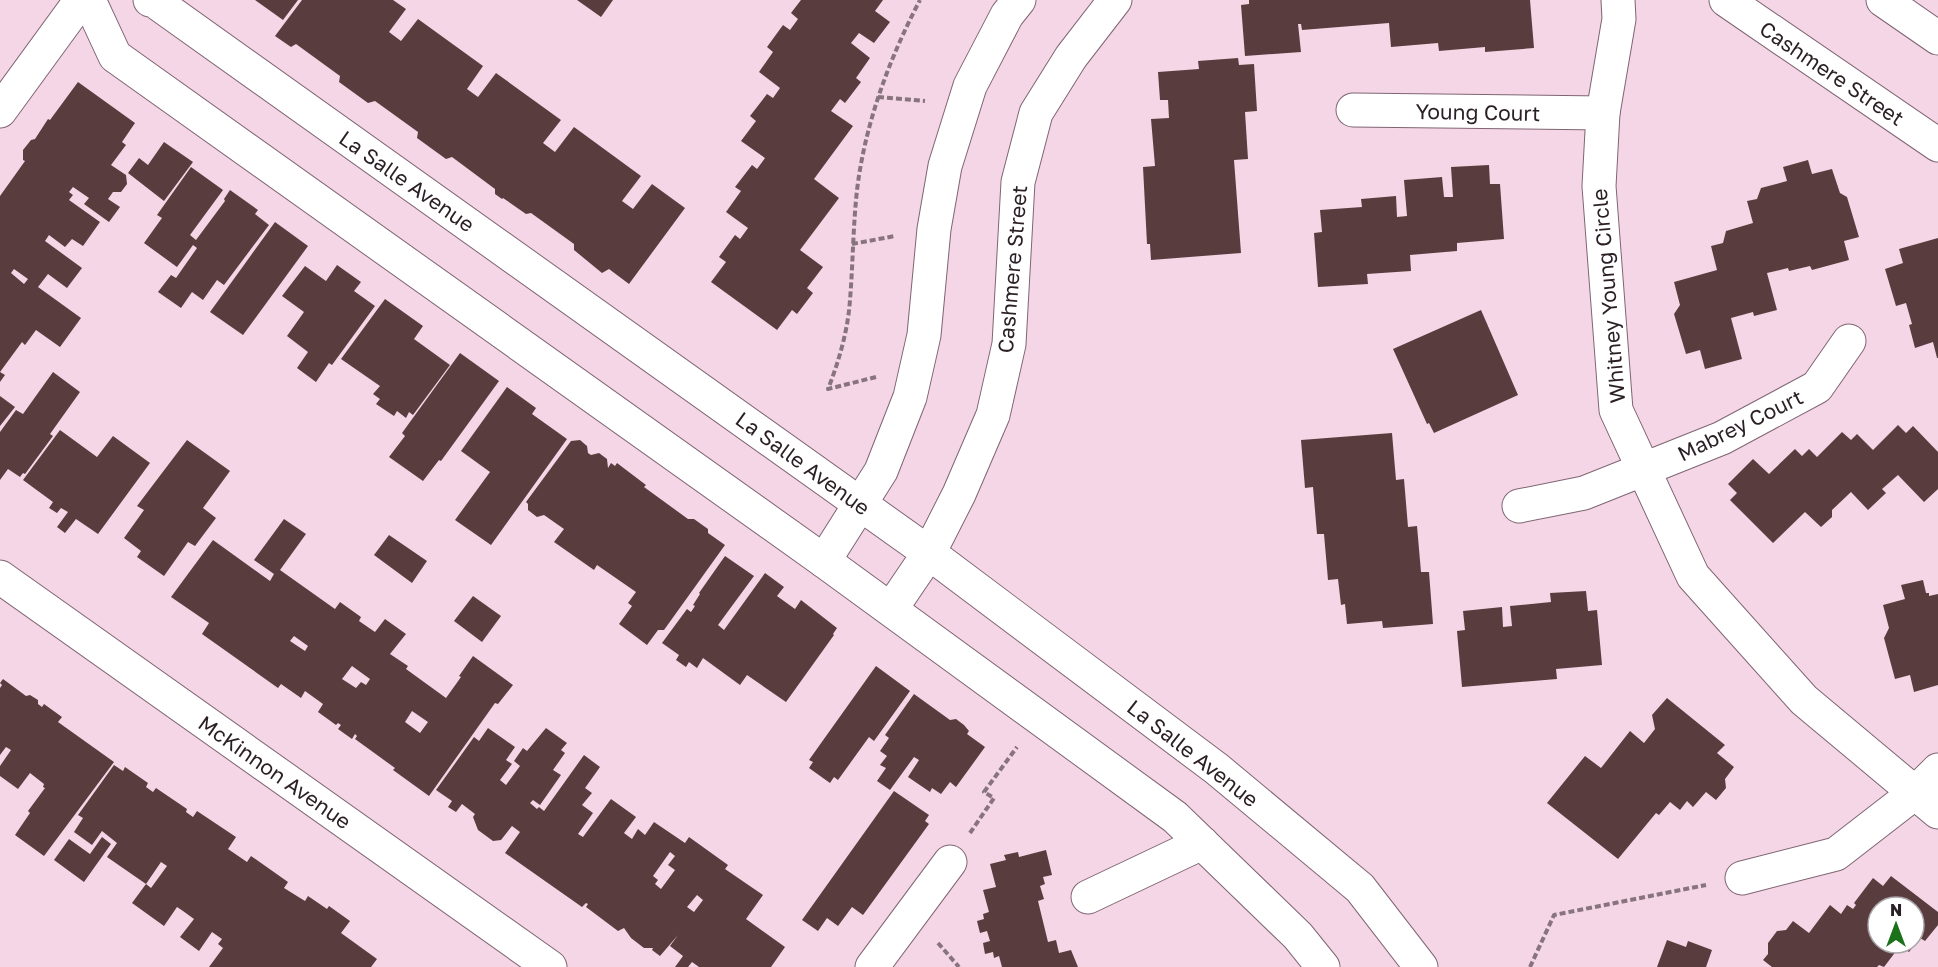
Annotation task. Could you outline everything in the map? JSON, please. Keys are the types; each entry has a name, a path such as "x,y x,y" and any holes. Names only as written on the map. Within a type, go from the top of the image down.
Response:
{"street":[{"path":"0,111 81,0"},
{"path":"89,0 115,56 891,609 1175,817 1298,936 1323,967"},
{"name":"La Salle Avenue","path":"150,0 928,553 1217,769 1360,888 1421,967"},
{"path":"824,561 882,471 910,397 924,335 934,229 945,166 970,86 1007,15 1019,0"},
{"name":"Cashmere Street","path":"891,609 928,553 959,494 993,415 1009,344 1018,182 1036,113 1071,57 1115,0"},
{"name":"Cashmere Street","path":"1726,0 1938,145"},
{"path":"1883,0 1938,38"},
{"name":"Whitney Young Circle","path":"1625,6 1603,113 1599,186 1616,410 1693,576 1804,700 1931,791"},
{"name":"Young Court","path":"1353,110 1603,113"},
{"name":"Mabrey Court","path":"1519,506 1584,493 1722,438 1817,387 1849,341"},
{"name":"McKinnon Avenue","path":"0,577 550,967"},
{"path":"1742,878 1836,854 1931,791"},
{"path":"1088,897 1202,843"},
{"path":"872,967 950,862"}],"path":[{"path":"850,383 828,388 837,366 850,301 852,243 866,141 878,97 920,0"},
{"path":"878,97 964,105"},
{"path":"950,862 994,798 984,792 1039,717"},
{"path":"1530,967 1554,915 1742,878"}],"building":[{"path":"255,0 298,0 283,20"},
{"path":"302,0 393,0 406,9 389,32 401,41 418,19 483,66 467,89 478,97 496,73 561,120 543,143 555,152 574,127 641,176 622,201 633,209 652,184 685,208 629,284 609,269 602,273 574,250 574,244 531,213 526,214 502,199 495,194 495,189 452,157 446,159 417,138 418,132 375,101 368,103 339,82 340,76 296,44 291,47 275,36"},
{"path":"577,0 613,0 601,17"},
{"path":"801,0 883,0 875,11 890,22 874,43 859,33 851,43 870,58 856,78 861,82 845,103 840,99 831,111 853,126 814,179 839,198 800,250 823,267 807,288 813,293 797,314 792,310 777,330 711,282 726,262 719,257 735,235 740,239 748,228 726,212 741,191 735,187 752,165 757,169 765,158 741,141 756,121 750,116 767,94 773,98 780,88 759,72 773,52 767,47 783,25 790,30 798,19 791,13"},
{"path":"1249,0 1530,0 1534,48 1485,52 1485,47 1439,51 1438,43 1391,47 1389,23 1302,30 1301,24 1298,24 1301,52 1245,56 1241,5 1249,4"},
{"path":"1238,58 1239,65 1254,64 1257,111 1245,112 1248,159 1234,160 1241,253 1151,260 1150,244 1147,244 1143,167 1155,166 1151,119 1169,118 1168,100 1160,100 1158,72 1199,69 1198,61"},
{"path":"78,82 135,123 122,142 126,145 111,165 126,175 127,184 121,192 113,192 108,199 120,207 109,222 84,204 89,198 73,187 69,192 73,195 69,200 100,222 83,246 72,239 65,247 49,235 45,241 82,268 67,288 48,274 38,287 81,318 60,347 36,330 25,345 22,342 0,372 0,196 25,161 23,150 31,140 35,139","holes":["14,269 28,279 24,284 11,273"]},
{"path":"164,142 193,162 164,201 128,173 139,158 148,165"},
{"path":"1808,160 1812,174 1832,169 1840,193 1847,197 1859,237 1844,241 1849,260 1812,270 1810,266 1767,273 1777,310 1754,316 1753,312 1731,318 1742,359 1705,369 1700,350 1686,354 1674,314 1680,305 1674,282 1717,270 1711,246 1723,243 1726,231 1753,223 1747,201 1757,199 1761,188 1787,181 1783,167"},
{"path":"1489,165 1490,184 1500,184 1504,239 1457,243 1457,251 1410,255 1411,271 1367,274 1368,284 1318,287 1314,233 1322,232 1320,210 1362,207 1361,199 1396,196 1397,217 1407,216 1404,180 1442,177 1444,197 1453,197 1451,167"},
{"path":"191,167 223,190 190,235 196,240 225,201 230,190 258,210 255,214 269,225 224,285 217,280 203,300 192,292 181,308 158,292 171,275 176,278 197,248 193,245 177,267 144,243 162,218 157,215"},
{"path":"275,222 308,246 243,335 210,312"},
{"path":"1938,238 1937,358 1933,342 1915,348 1906,303 1896,306 1885,269 1903,263 1899,249"},
{"path":"337,265 361,282 354,291 375,306 332,365 329,363 316,382 297,368 308,352 287,336 304,312 282,296 305,266 326,281"},
{"path":"385,299 423,326 414,339 450,365 413,415 409,412 406,418 397,411 394,416 376,404 380,399 373,394 380,386 341,359"},
{"path":"1481,310 1518,395 1434,433 1429,423 1427,424 1393,349"},
{"path":"460,353 499,381 441,461 439,460 423,481 389,457 405,436 402,433"},
{"path":"0,372 5,375 0,382"},
{"path":"53,372 80,392 50,434 53,436 25,474 23,473 20,477 8,469 0,480 0,432 16,410 23,414"},
{"path":"507,387 536,408 532,414 567,439 491,545 455,520 490,472 461,451"},
{"path":"0,396 15,407 0,426"},
{"path":"1898,425 1906,433 1913,426 1938,452 1938,489 1924,502 1898,475 1882,489 1886,493 1868,510 1851,492 1832,510 1832,517 1821,527 1805,512 1773,543 1730,500 1737,493 1728,484 1753,459 1769,474 1795,449 1802,456 1809,449 1817,457 1842,432 1851,440 1857,434 1873,450"},
{"path":"60,430 97,457 113,436 150,463 98,534 76,519 65,533 57,527 68,512 61,508 57,513 49,508 53,502 23,480"},
{"path":"1392,433 1396,480 1404,479 1408,527 1417,526 1421,572 1429,572 1433,624 1383,628 1382,621 1347,624 1345,604 1341,605 1338,579 1328,580 1324,534 1317,534 1313,487 1305,488 1301,440"},
{"path":"187,440 230,471 203,508 216,518 195,546 188,542 164,576 137,557 141,551 124,538 144,510 137,506"},
{"path":"580,440 587,446 588,453 591,455 599,453 607,459 608,468 611,463 615,466 617,463 646,485 644,487 688,519 694,519 708,529 708,533 725,545 664,630 658,630 647,645 619,624 632,606 628,603 636,592 597,565 594,570 554,542 564,529 544,515 537,517 528,510 526,502 571,441"},
{"path":"284,519 306,534 280,570 335,609 340,602 361,617 359,621 375,632 385,619 406,634 390,654 408,666 406,669 446,698 473,656 513,685 498,704 495,703 429,796 355,739 357,736 355,734 352,739 338,729 341,725 338,723 336,725 318,712 323,704 305,691 301,698 281,684 278,688 202,634 209,623 171,597 213,540 270,581 274,574 254,560","holes":["294,636 308,646 305,651 290,641","352,666 370,679 366,685 361,682 356,688 342,679","412,711 428,722 420,733 405,722"]},
{"path":"389,535 427,561 412,583 374,555"},
{"path":"725,556 754,576 718,625 724,630 765,573 784,587 777,596 795,609 801,600 837,628 786,702 747,675 740,685 703,658 697,668 689,662 686,667 676,660 679,655 662,643 687,609 691,612 699,593"},
{"path":"1923,580 1929,596 1938,594 1938,685 1914,692 1910,675 1895,679 1884,638 1889,628 1883,605 1905,599 1901,585"},
{"path":"1586,591 1588,611 1597,610 1602,665 1556,669 1557,679 1462,687 1457,631 1465,630 1463,611 1502,607 1503,627 1512,626 1510,606 1551,602 1550,593"},
{"path":"473,596 501,616 482,642 454,621"},
{"path":"876,666 910,691 874,741 869,737 838,780 834,777 830,783 809,768 813,762 809,760"},
{"path":"3,679 26,696 30,695 38,700 38,704 42,707 44,704 62,717 58,722 114,762 44,856 15,835 30,813 28,811 45,788 44,784 30,773 18,789 0,776 0,766 11,750 6,747 0,755 0,688 2,685 0,683"},
{"path":"914,694 950,720 956,719 969,731 967,734 985,747 956,787 950,782 941,794 932,788 930,792 908,777 919,760 914,757 890,790 877,781 886,768 880,765 887,756 880,751 889,738 885,735"},
{"path":"1667,698 1725,745 1717,753 1734,767 1725,779 1726,788 1716,800 1706,792 1693,807 1687,801 1680,810 1670,802 1659,815 1656,813 1618,859 1547,803 1585,756 1601,768 1630,731 1644,743 1655,729 1652,715"},
{"path":"488,728 515,747 506,760 512,764 500,780 506,785 520,766 514,761 523,748 527,751 546,728 567,743 561,750 565,753 553,770 561,775 540,805 533,800 530,803 537,809 539,807 544,811 584,755 600,767 585,788 592,793 582,805 593,813 578,834 583,837 611,799 636,817 624,833 632,839 638,829 645,835 654,822 685,843 689,837 728,865 725,869 763,895 746,919 785,947 771,967 699,967 692,962 688,967 675,967 683,956 670,946 678,935 660,956 652,950 653,948 644,948 631,938 624,928 618,931 586,907 588,904 582,907 505,853 520,832 512,826 501,840 493,841 478,830 473,817 475,814 462,804 456,812 448,807 452,801 436,790 474,737 479,741","holes":["670,852 675,856 668,865 675,870 661,889 655,884 658,880 653,876","697,895 703,900 694,912 687,907"]},
{"path":"114,765 123,771 125,767 148,783 146,787 153,792 156,788 187,809 186,812 193,817 197,811 236,837 228,849 247,862 251,856 288,882 284,888 305,901 308,896 327,909 329,906 350,921 341,933 377,959 371,967 209,967 223,948 218,944 222,939 212,932 199,951 180,937 194,919 183,911 177,907 164,926 132,903 146,884 107,857 117,843 102,831 92,845 74,832 83,818 78,815","holes":["161,862 167,866 151,888 146,884"]},
{"path":"894,791 929,815 925,821 929,824 863,915 852,907 838,926 827,918 818,931 802,920"},
{"path":"102,837 111,844 84,882 54,860 69,839 90,854"},
{"path":"1046,850 1052,875 1043,877 1045,884 1040,886 1044,899 1038,901 1048,942 1056,940 1059,953 1071,950 1078,967 1002,967 999,956 994,958 993,952 985,954 983,943 990,941 987,931 980,933 977,921 984,919 983,914 989,912 983,890 996,887 990,864 1006,860 1004,855 1018,852 1019,857"},
{"path":"1891,876 1916,895 1866,895 1866,955 1893,955 1884,967 1879,965 1877,967 1772,967 1763,960 1768,954 1768,943 1777,931 1786,930 1793,921 1809,933 1830,905 1841,914 1847,905 1853,909 1856,905 1854,903 1873,878 1883,886"},
{"path":"1926,903 1938,912 1938,925 1926,940"},
{"path":"1667,940 1686,947 1688,941 1712,950 1706,967 1657,967"}]}
